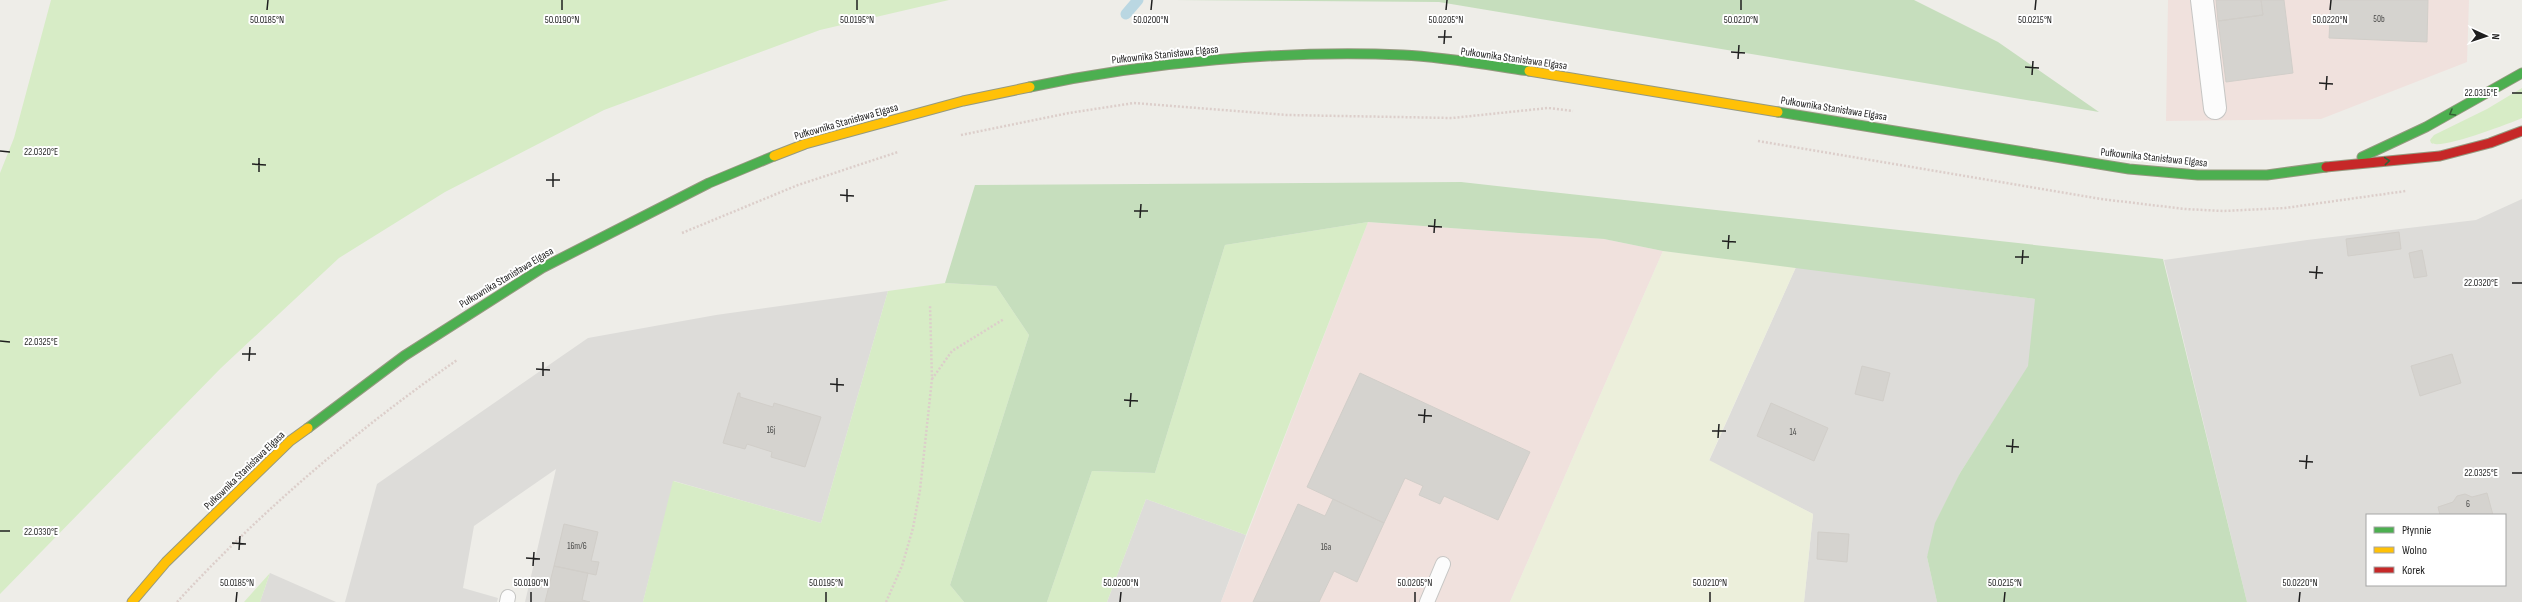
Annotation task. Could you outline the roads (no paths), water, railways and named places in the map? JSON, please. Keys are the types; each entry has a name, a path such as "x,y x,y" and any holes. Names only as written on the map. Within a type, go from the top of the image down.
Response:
{"street":[{"path":"2202,0 2215,108"},
{"name":"Pułkownika Stanisława Elgasa","path":"132,602 166,562 290,441 404,356 542,268 709,183 805,144 963,101 1090,74 1267,56 1404,55 1497,66 2129,168 2198,175 2267,175 2348,164 2440,156 2490,143 2522,131"},
{"name":"Pułkownika Stanisława Elgasa","path":"2348,164 2426,127 2522,73"}],"lane":[{"path":"1428,602 1443,564"}],"waterway":[{"path":"1126,14 1138,0"}]}
